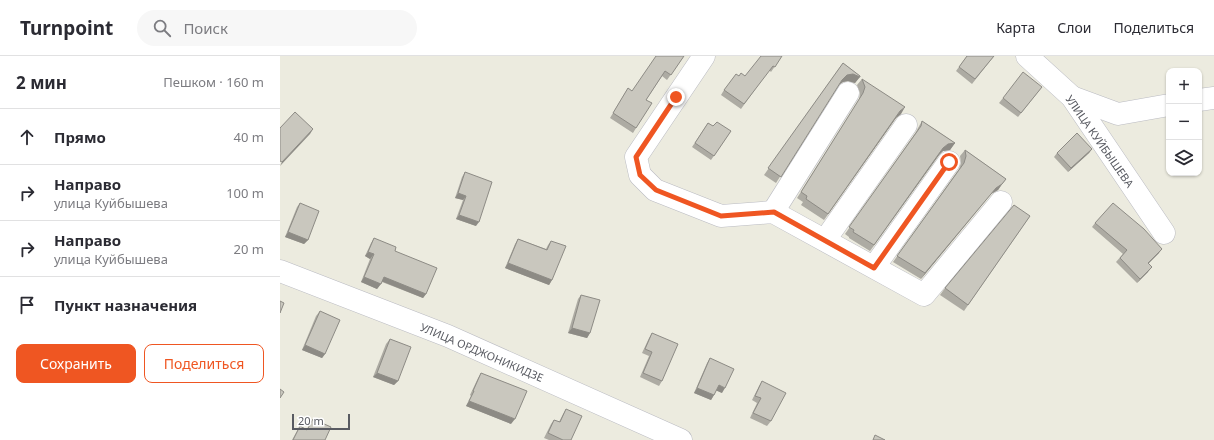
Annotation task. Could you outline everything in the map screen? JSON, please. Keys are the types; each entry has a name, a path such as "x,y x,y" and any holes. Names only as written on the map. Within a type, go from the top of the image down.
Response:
{"street":[{"path":"704,56 636,157 640,175 656,190 721,216 774,212 924,295 1001,202"},
{"name":"УЛИЦА КУЙБЫШЕВА","path":"1027,56 1072,97 1164,233"},
{"path":"774,212 848,93"},
{"path":"1072,97 1118,114 1166,106"},
{"path":"1202,100 1214,98"},
{"path":"825,240 906,125"},
{"path":"874,268 949,162"},
{"name":"УЛИЦА ОРДЖОНИКИДЗЕ","path":"280,271 448,336 681,440"}],"building":[{"path":"656,56 684,56 671,75 665,71 646,100 652,103 636,128 613,113 628,88 632,91"},
{"path":"761,56 782,56 775,67 773,66 744,104 724,90 736,74 739,76 741,73 745,76"},
{"path":"967,56 994,56 975,79 959,67"},
{"path":"843,63 860,77 853,74 847,75 842,80 781,177 768,168"},
{"path":"1023,72 1042,87 1021,113 1003,98"},
{"path":"862,79 905,107 900,111 828,214 806,199 807,196 801,192 863,93 865,87"},
{"path":"295,112 313,129 282,162 280,161 280,128"},
{"path":"922,121 955,143 948,144 943,148 874,245 853,232 854,230 849,227 921,126"},
{"path":"717,122 731,131 714,156 695,143 708,123 713,126"},
{"path":"1077,133 1092,149 1071,168 1057,153"},
{"path":"965,150 1006,179 996,188 925,273 897,256 964,163 966,156"},
{"path":"465,172 492,182 479,222 459,215 466,196 458,193"},
{"path":"300,203 319,211 308,240 288,232"},
{"path":"1113,203 1144,229 1162,249 1148,263 1152,267 1140,279 1120,258 1127,250 1095,223"},
{"path":"1014,205 1030,216 968,305 945,288"},
{"path":"374,238 396,247 395,251 437,268 426,294 384,277 381,284 364,277 374,254 368,252"},
{"path":"518,239 547,250 551,241 566,246 552,280 508,263"},
{"path":"581,295 600,300 590,333 572,328"},
{"path":"280,301 284,303 280,313"},
{"path":"320,311 340,320 325,354 305,345"},
{"path":"652,333 678,344 662,381 643,373 652,352 645,349"},
{"path":"390,339 411,347 398,381 377,373"},
{"path":"710,358 734,369 725,388 719,385 714,395 697,388"},
{"path":"481,373 527,391 515,419 469,401"},
{"path":"762,381 786,393 771,421 753,413 761,398 755,396"},
{"path":"280,389 284,392 280,398"},
{"path":"566,409 582,416 571,440 563,440 548,433 554,420 560,422"},
{"path":"313,419 331,427 325,440 293,440 300,426 307,430"},
{"path":"875,435 885,440 873,440"}],"route":[{"path":"676,97 636,157 640,175 656,190 721,216 774,212 874,268 949,162"}]}
